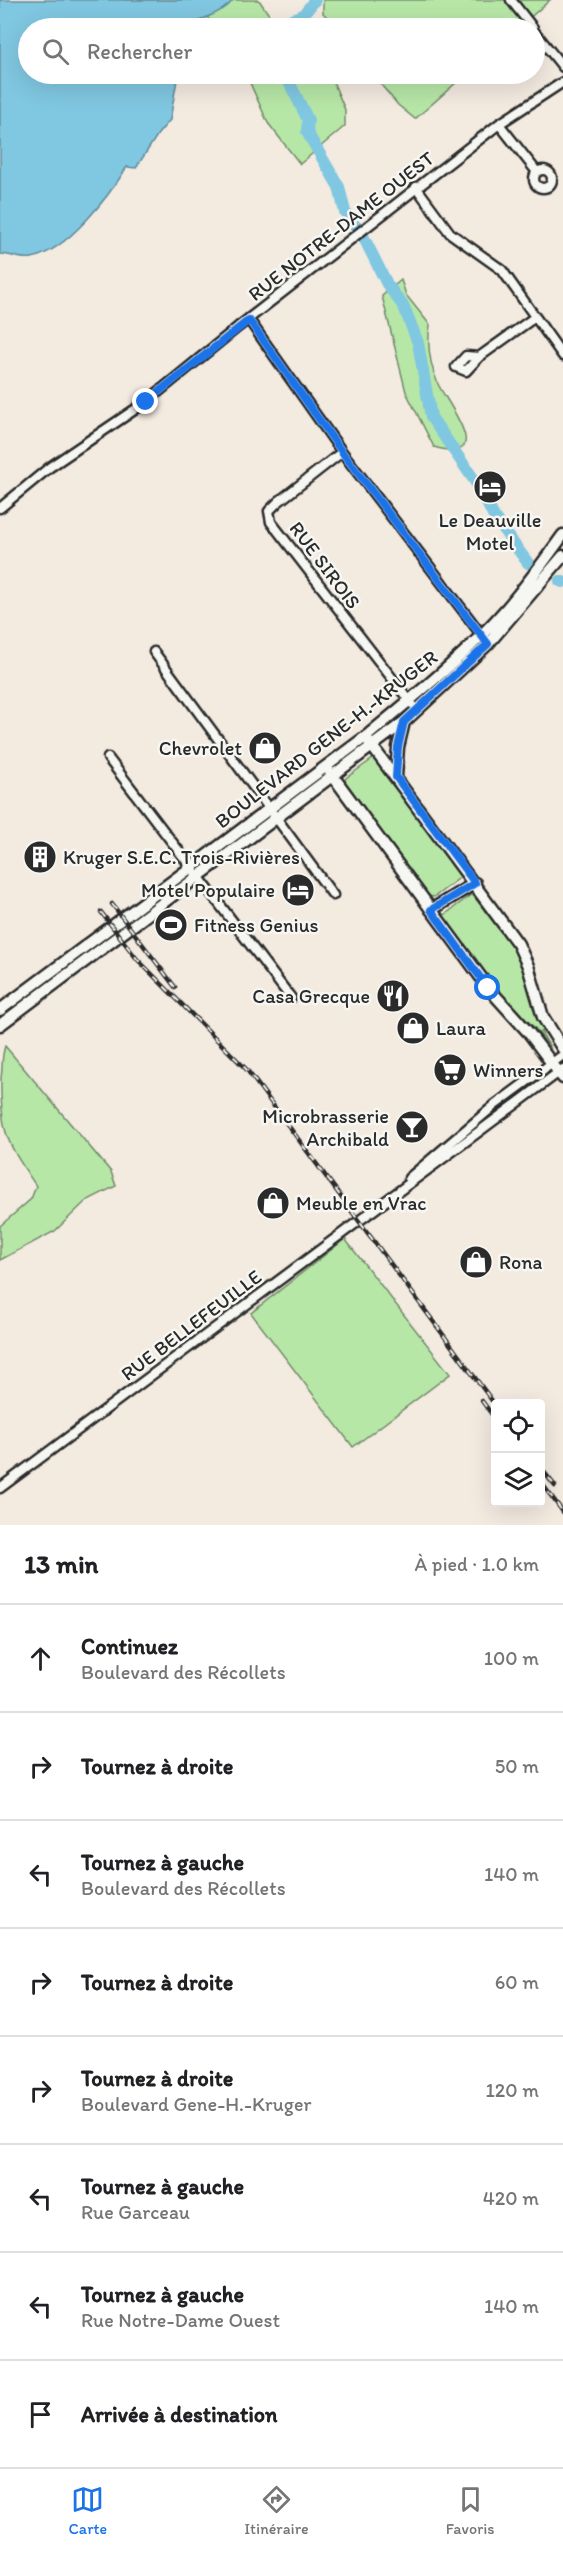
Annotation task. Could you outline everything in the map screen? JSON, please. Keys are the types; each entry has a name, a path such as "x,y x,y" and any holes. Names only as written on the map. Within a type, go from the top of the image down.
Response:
{"main road":[{"name":"BOULEVARD GENE-H.-KRUGER","path":"0,1010 365,737 485,639 563,535"},
{"name":"BOULEVARD GENE-H.-KRUGER","path":"0,1025 404,722 563,556"},
{"path":"396,777 398,747 404,722"},
{"path":"365,737 475,883 520,948 528,966 543,1017 563,1049"},
{"path":"326,766 491,991 562,1073"},
{"path":"431,910 475,883"}],"street":[{"path":"511,0 525,18"},
{"path":"545,44 563,67"},
{"name":"RUE NOTRE-DAME OUEST","path":"0,508 50,467 146,402 416,187 499,124 563,82"},
{"path":"499,124 537,172"},
{"path":"416,187 450,233 502,270 563,356"},
{"path":"479,357 535,317"},
{"path":"249,320 342,452 485,639"},
{"name":"RUE SIROIS","path":"342,452 278,502 269,512 271,522 417,711"},
{"path":"154,652 333,895"},
{"path":"108,758 190,869 291,999"},
{"name":"RUE BELLEFEUILLE","path":"402,1188 406,1180 426,1162 495,1105 563,1055"},
{"name":"RUE BELLEFEUILLE","path":"0,1488 402,1188 562,1073"}],"green space":[{"path":"124,0 259,0 271,18 208,18 206,16 204,18 108,18"},
{"path":"323,0 550,0 529,18 328,18 323,13"},
{"path":"250,84 334,84 345,110 345,126 300,164 268,123"},
{"path":"380,84 455,84 415,119 398,105"},
{"path":"401,280 406,295 430,325 429,347 433,369 438,384 463,429 465,440 462,447 453,450 434,447 406,392 382,296"},
{"path":"374,758 462,876 434,897 429,896 409,868 398,859 344,783 346,778"},
{"path":"472,894 517,953 538,1018 555,1046 543,1031 541,1032 551,1049 535,1028 497,991 442,917"},
{"path":"5,1046 111,1172 116,1186 86,1201 55,1231 0,1260 0,1226 31,1199 36,1186 12,1147 4,1125 1,1078"},
{"path":"345,1239 450,1374 353,1447 251,1313"}],"water":[{"path":"0,0 233,0 224,9 206,18 18,18 18,84 176,84 170,120 136,168 127,167 98,207 73,234 46,253 32,258 0,254"}],"waterway":[{"path":"296,18 303,15 315,0"},
{"path":"290,84 308,120 307,132 339,187 345,212 364,238 387,284 404,307 418,343 431,417 479,487 494,517 528,563"}],"railway":[{"path":"112,904 175,987"},
{"path":"101,912 137,959 247,1070 491,1399"},
{"path":"482,1401 491,1413"},
{"path":"545,1473 555,1486"},
{"path":"545,1488 563,1512"}],"place":[{"name":"Le Deauville Motel","path":"490,487"},
{"name":"Chevrolet","path":"265,748"},
{"name":"Kruger S.E.C. Trois-Rivières","path":"40,857"},
{"name":"Motel Populaire","path":"298,890"},
{"name":"Fitness Genius","path":"171,925"},
{"name":"Casa Grecque","path":"393,996"},
{"name":"Laura","path":"413,1028"},
{"name":"Winners","path":"450,1070"},
{"name":"Microbrasserie Archibald","path":"412,1127"},
{"name":"Meuble en Vrac","path":"273,1203"},
{"name":"Rona","path":"476,1262"}],"route":[{"path":"146,402 249,320 342,452 488,644 404,722 398,747 396,777 475,883 431,910 488,988"}]}
